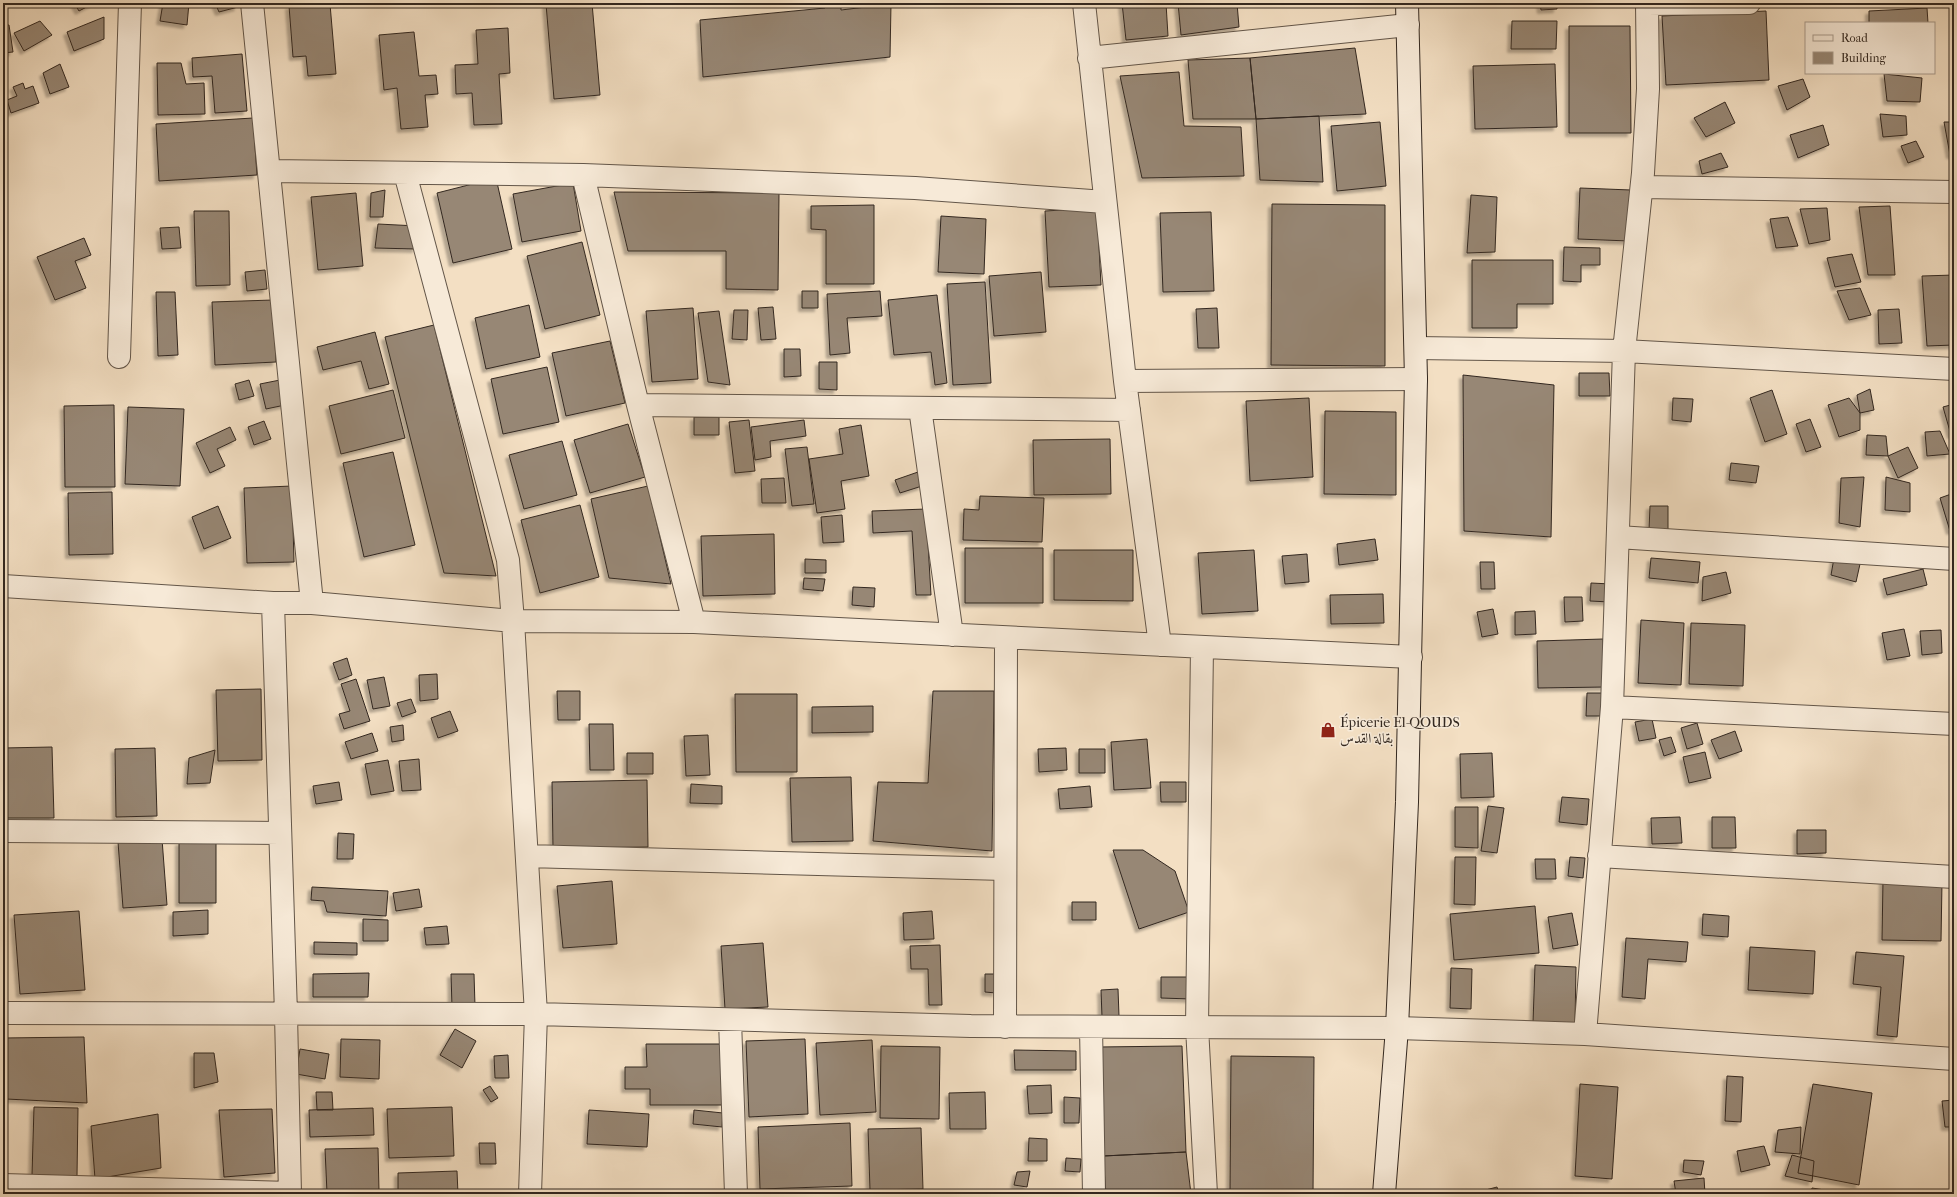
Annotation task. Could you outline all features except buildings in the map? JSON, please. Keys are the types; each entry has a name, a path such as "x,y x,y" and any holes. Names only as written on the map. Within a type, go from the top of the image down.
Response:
{"street":[{"path":"119,357 130,3"},
{"path":"252,3 312,603"},
{"path":"1084,3 1125,381 1160,645"},
{"path":"1384,1194 1397,1028 1407,802 1416,379 1407,3"},
{"path":"1585,1034 1612,707 1624,351 1642,187 1648,89 1647,4 1749,3"},
{"path":"1089,58 1408,25"},
{"path":"269,171 583,175 915,188 1105,202"},
{"path":"405,173 508,560 513,621 536,1014 530,1194"},
{"path":"583,175 638,405 694,622"},
{"path":"1642,187 1954,192"},
{"path":"1416,348 1624,351 1954,369"},
{"path":"1125,381 1416,379"},
{"path":"638,405 1129,410"},
{"path":"920,408 952,635"},
{"path":"1618,537 1954,560"},
{"path":"3,586 273,603 312,603 513,621 694,622 1410,657"},
{"path":"3,1185 290,1193 273,603"},
{"path":"1005,1027 1004,869 1006,638"},
{"path":"1202,647 1197,1027 1206,1194"},
{"path":"1612,707 1954,724"},
{"path":"3,831 280,833"},
{"path":"527,856 1004,869"},
{"path":"1599,856 1954,877"},
{"path":"3,1013 536,1014 1005,1027 1397,1028 1585,1034 1954,1059 1954,1054"},
{"path":"730,1020 736,1194"},
{"path":"1091,1027 1094,1194"}],"place":[{"name":"Épicerie El-QOUDS بقالة القدس","path":"1328,730"}]}
